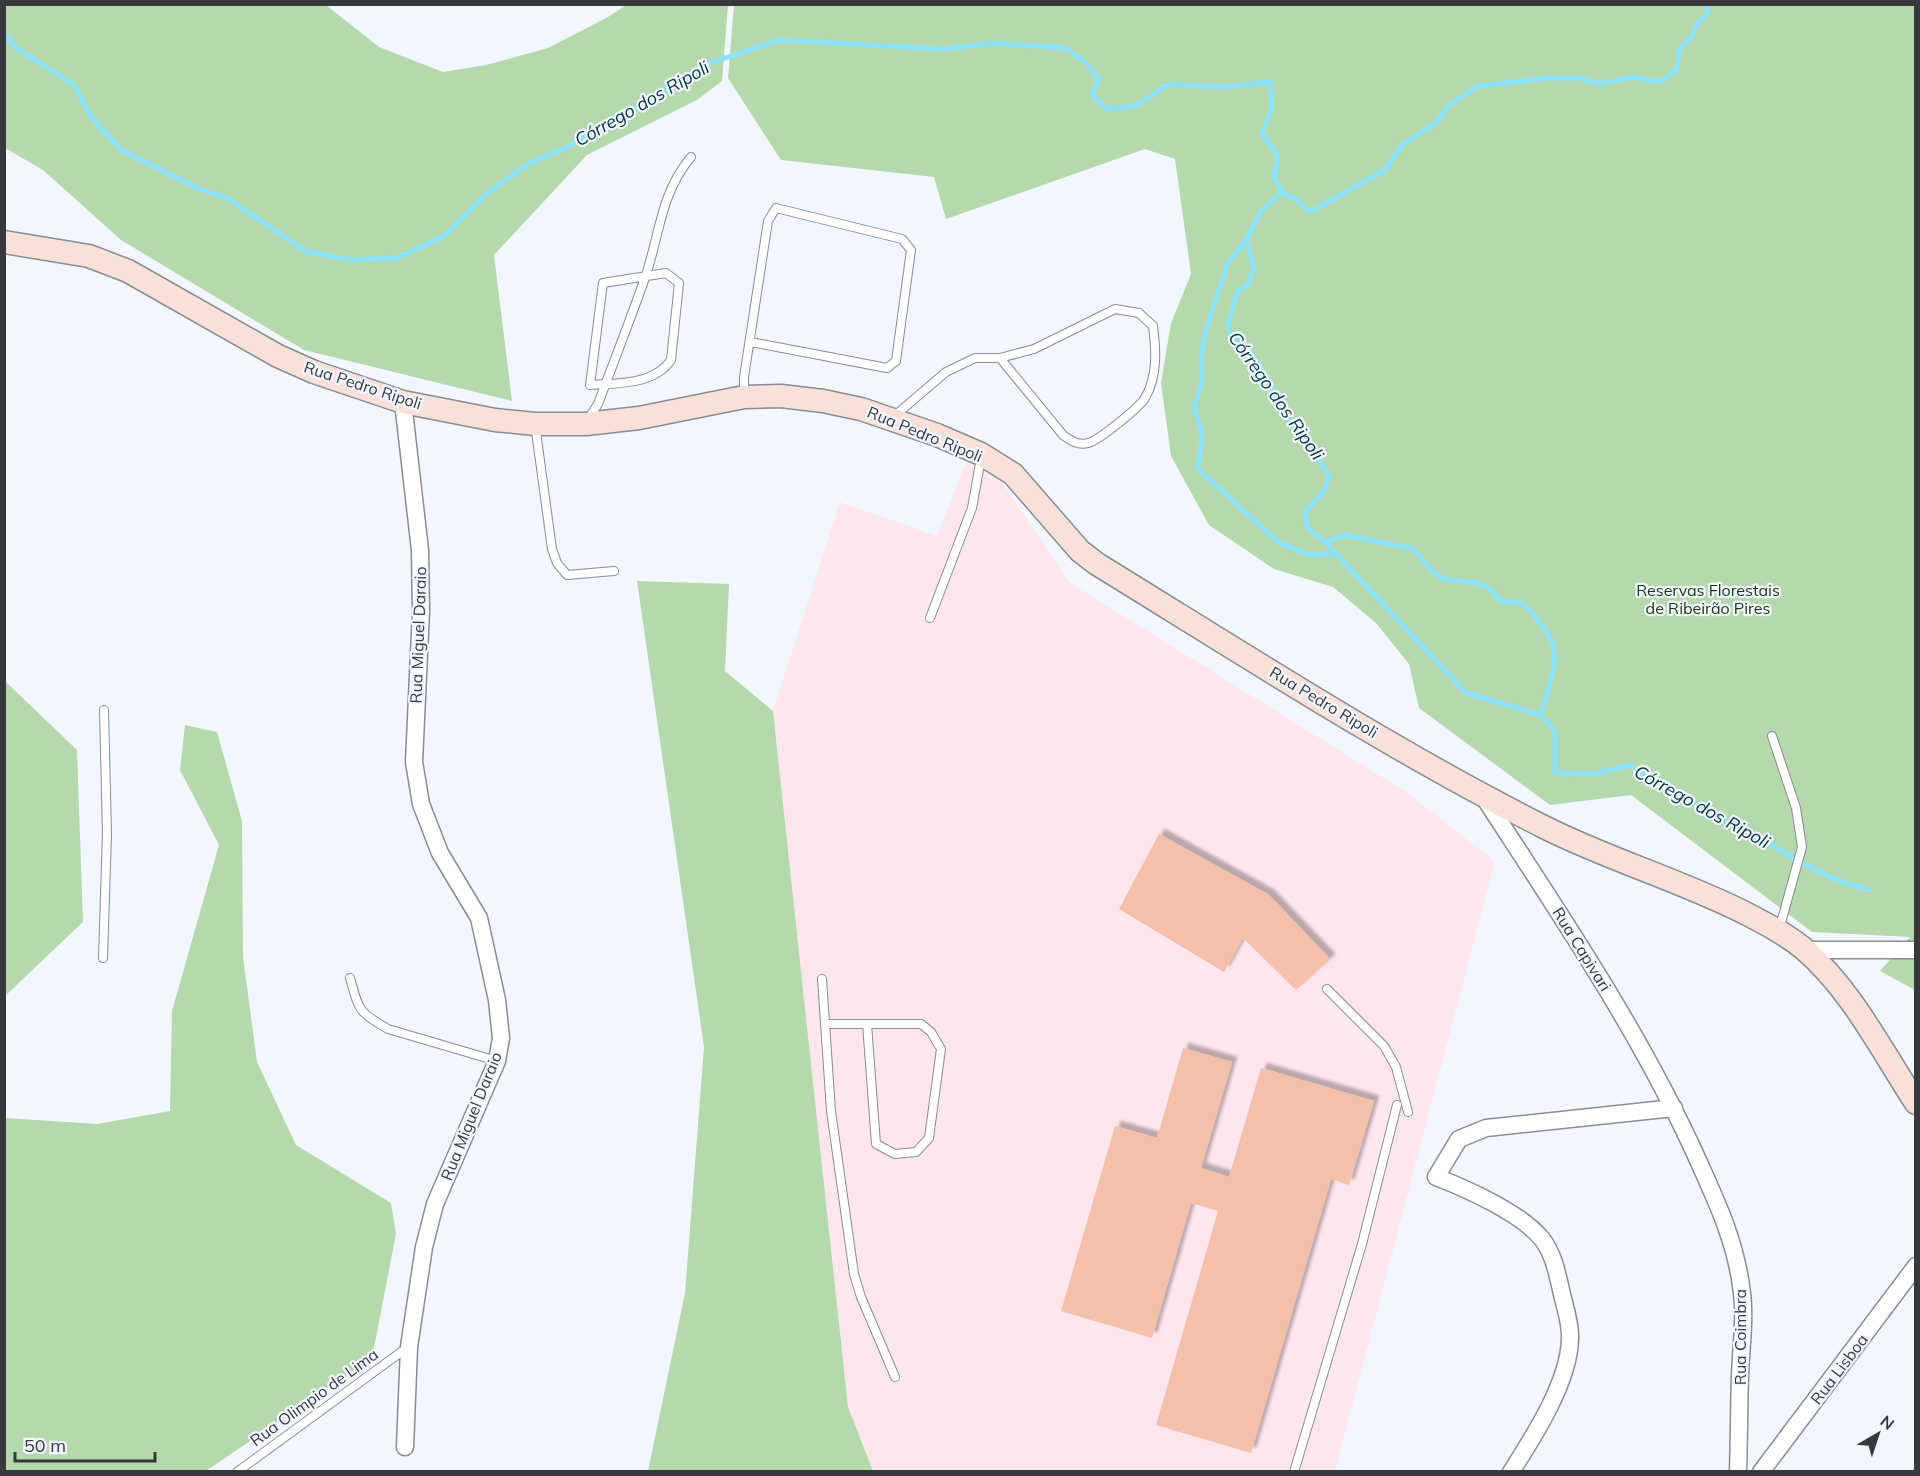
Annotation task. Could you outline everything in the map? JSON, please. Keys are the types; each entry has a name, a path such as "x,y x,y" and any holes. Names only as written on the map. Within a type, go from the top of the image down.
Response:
{"street":[{"name":"Rua Pedro Ripoli","path":"4,242 89,256 128,271 198,308 278,356 314,372 403,402 495,420 535,424 586,424 639,418 744,397 781,396 823,400 861,408 981,454 1013,474 1080,551 1097,564 1279,676 1482,795 1550,830 1722,901 1779,931 1805,950 1844,993 1916,1103"},
{"name":"Rua Miguel Daraio","path":"403,402 420,550 421,611 414,762 421,804 440,853 479,918 497,1000 501,1038 496,1061 435,1204 423,1248 409,1347 405,1447"},
{"name":"Rua Capivari","path":"1482,795 1609,993 1674,1108"},
{"path":"1805,950 1916,950"},
{"path":"1511,1472 1532,1438 1569,1356 1570,1336 1557,1272 1550,1251 1541,1238 1526,1225 1473,1192 1436,1177 1459,1139 1486,1128 1674,1108"},
{"name":"Rua Coimbra","path":"1674,1108 1734,1247 1742,1288 1743,1332 1738,1472"},
{"name":"Rua Lisboa","path":"1761,1472 1916,1266"}],"lane":[{"path":"586,424 605,384 646,275 668,191 691,157"},
{"path":"744,397 744,377 768,221 776,208 902,239 911,250 896,361 887,368 751,342"},
{"path":"666,273 679,283 671,360 655,377 605,384 590,385 600,291 603,283 666,273"},
{"path":"891,419 946,372 975,358 1000,358 1034,349 1115,309 1139,313 1154,326 1157,359 1145,399 1097,439 1087,444 1075,443 1063,435 1000,358"},
{"path":"535,424 552,549 557,563 567,575 614,571"},
{"path":"930,618 972,508 981,454"},
{"path":"103,958 107,834 104,710"},
{"path":"1772,736 1796,808 1802,847 1779,931"},
{"path":"350,978 360,1011 388,1029 496,1061"},
{"path":"822,979 831,1111 854,1274 861,1298 895,1377"},
{"path":"1327,989 1384,1046 1396,1067 1408,1112"},
{"path":"825,1024 867,1024 921,1024 931,1032 941,1050 929,1138 916,1152 895,1154 876,1144 867,1024"},
{"path":"1294,1472 1362,1244 1397,1105"},
{"name":"Rua Olimpio de Lima","path":"237,1472 409,1347"}],"shaded area":[{"path":"966,462 1001,481 1069,582 1406,792 1495,861 1335,1471 873,1471 848,1407 773,711 840,502 937,536"}],"green space":[{"path":"5,4 326,5 379,47 443,72 486,65 548,48 608,17 626,5 728,5 722,81 697,100 587,155 494,255 512,401 304,350 121,240 43,170 5,148"},
{"name":"Reservas Florestais de Ribeirão Pires","path":"734,5 1915,5 1915,990 1880,971 1910,937 1812,932 1631,795 1550,805 1419,708 1409,664 1376,623 1333,587 1274,569 1209,525 1171,456 1161,383 1171,323 1191,274 1175,159 1145,149 946,219 934,177 781,160 728,78"},
{"path":"637,581 729,584 725,671 773,711 848,1407 873,1471 648,1471 685,1293 704,1047"},
{"path":"5,681 77,750 83,922 5,996"},
{"path":"185,725 217,732 242,821 243,957 257,1062 296,1145 391,1203 396,1234 372,1358 206,1471 5,1471 5,1118 97,1124 170,1111 172,1011 219,845 180,770"}],"building":[{"path":"1159,834 1269,895 1330,959 1296,990 1243,938 1224,972 1119,909"},
{"path":"1183,1048 1232,1062 1201,1168 1229,1177 1261,1068 1374,1101 1349,1185 1331,1179 1251,1453 1156,1425 1218,1211 1191,1203 1152,1338 1061,1311 1115,1126 1157,1138"}],"waterway":[{"path":"1282,192 1297,200 1310,212 1385,170 1402,145 1437,122 1448,106 1478,86 1548,78 1579,78 1599,84 1633,77 1659,82 1677,70 1679,50 1692,36 1696,25 1706,15 1709,4"},
{"name":"Córrego dos Ripoli","path":"4,32 16,48 74,85 91,117 121,150 197,188 227,198 305,251 350,260 397,258 444,236 487,193 528,164 569,146 710,63 779,40 944,49 994,43 1065,48 1086,63 1099,79 1092,95 1107,109 1136,106 1168,84 1223,87 1270,82 1272,108 1262,133 1278,157 1274,176 1282,192 1261,211 1246,240 1254,268 1248,284 1237,292 1228,325 1231,337 1251,353 1259,364 1291,423 1329,476 1324,491 1305,512 1308,529 1325,542 1466,693 1541,715 1555,732 1555,773 1594,774 1629,765 1811,868 1838,880 1868,889"},
{"name":"Córrego dos Ripoli","path":"1246,240 1228,263 1206,329 1201,358 1202,382 1194,407 1202,434 1198,469 1278,542 1309,555 1336,554"},
{"name":"Córrego dos Ripoli","path":"1325,542 1345,535 1414,549 1428,567 1441,577 1476,583 1488,588 1500,601 1522,603 1547,632 1555,655 1541,715"}]}
